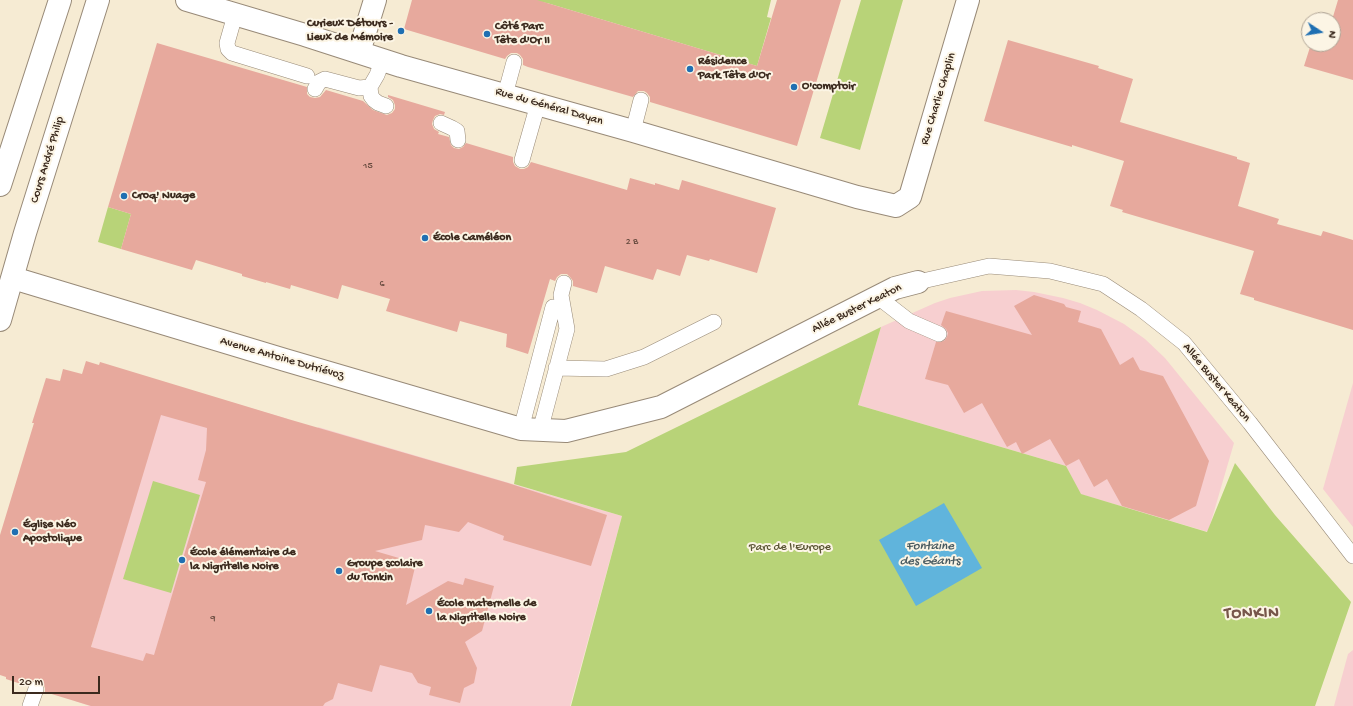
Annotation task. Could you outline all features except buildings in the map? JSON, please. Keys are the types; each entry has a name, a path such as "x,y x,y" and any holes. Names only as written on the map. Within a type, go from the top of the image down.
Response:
{"street":[{"path":"0,185 60,0"},
{"name":"Cours André Philip","path":"0,320 6,276 98,0"},
{"name":"Rue du Général Dayan","path":"187,0 401,66 633,131 857,197 896,206 910,197"},
{"path":"359,52 376,0"},
{"name":"Rue Charlie Chaplin","path":"910,197 968,0"},
{"name":"Avenue Antoine Dutriévoz","path":"6,276 285,360 530,430 566,431"},
{"name":"Allée Buster Keaton","path":"566,431 661,407 895,288 918,282"}],"lane":[{"path":"235,15 227,43 228,49 232,53 306,76"},
{"path":"383,60 378,75 370,87 371,96 374,100 386,106"},
{"path":"505,95 514,62"},
{"path":"315,89 319,82 326,79 359,88 370,87"},
{"path":"633,131 642,100"},
{"path":"522,160 538,104"},
{"path":"441,123 457,132 458,140"},
{"name":"Allée Buster Keaton","path":"918,282 989,266 1050,271 1103,284 1142,309 1184,343 1250,423 1353,556"},
{"path":"530,430 556,368 567,329 561,295 564,284"},
{"path":"878,297 909,321 939,334"},
{"path":"530,430 553,307"},
{"path":"556,368 606,369 644,357 714,322"},
{"path":"30,706 36,689"}],"shaded area":[{"path":"1016,290 1034,292 1080,303 1124,324 1145,339 1165,358 1234,443 1208,532 1080,494 1066,466 858,405 881,327 935,303 950,298 982,291"},
{"path":"1353,383 1353,527 1323,489"},
{"name":"École élémentaire de la Nigritelle Noire","path":"169,384 288,419 204,706 90,706 75,701"},
{"name":"École maternelle de la Nigritelle Noire","path":"318,427 622,516 570,706 233,706"},
{"path":"1353,650 1353,706 1334,706 1348,654"}],"green space":[{"path":"522,0 771,0 767,17 771,18 757,66 547,3"},
{"path":"861,0 903,0 860,150 820,138"},
{"path":"108,207 131,214 121,249 98,242"},
{"name":"Parc de l'Europe","path":"881,327 858,405 1066,466 1081,494 1207,532 1235,463 1275,515 1351,602 1315,706 571,706 622,516 514,484 517,467 626,452"},
{"path":"153,481 200,495 171,593 123,579"}],"water":[{"name":"Fontaine des Géants","path":"944,503 982,568 916,606 879,540"}],"place":[{"name":"Curieux Détours - Lieux de Mémoire","path":"401,31"},
{"name":"Côté Parc Tête d'Or II","path":"487,34"},
{"name":"Résidence Park Tête d'Or","path":"690,69"},
{"name":"O'comptoir","path":"794,87"},
{"name":"Croq' Nuage","path":"124,196"},
{"name":"École Caméléon","path":"425,238"},
{"name":"Église Néo Apostolique","path":"15,532"},
{"name":"École élémentaire de la Nigritelle Noire","path":"182,560"},
{"name":"Groupe scolaire du Tonkin","path":"339,571"},
{"name":"École maternelle de la Nigritelle Noire","path":"429,611"}],"district":[{"name":"TONKIN","path":"1252,615"}]}
